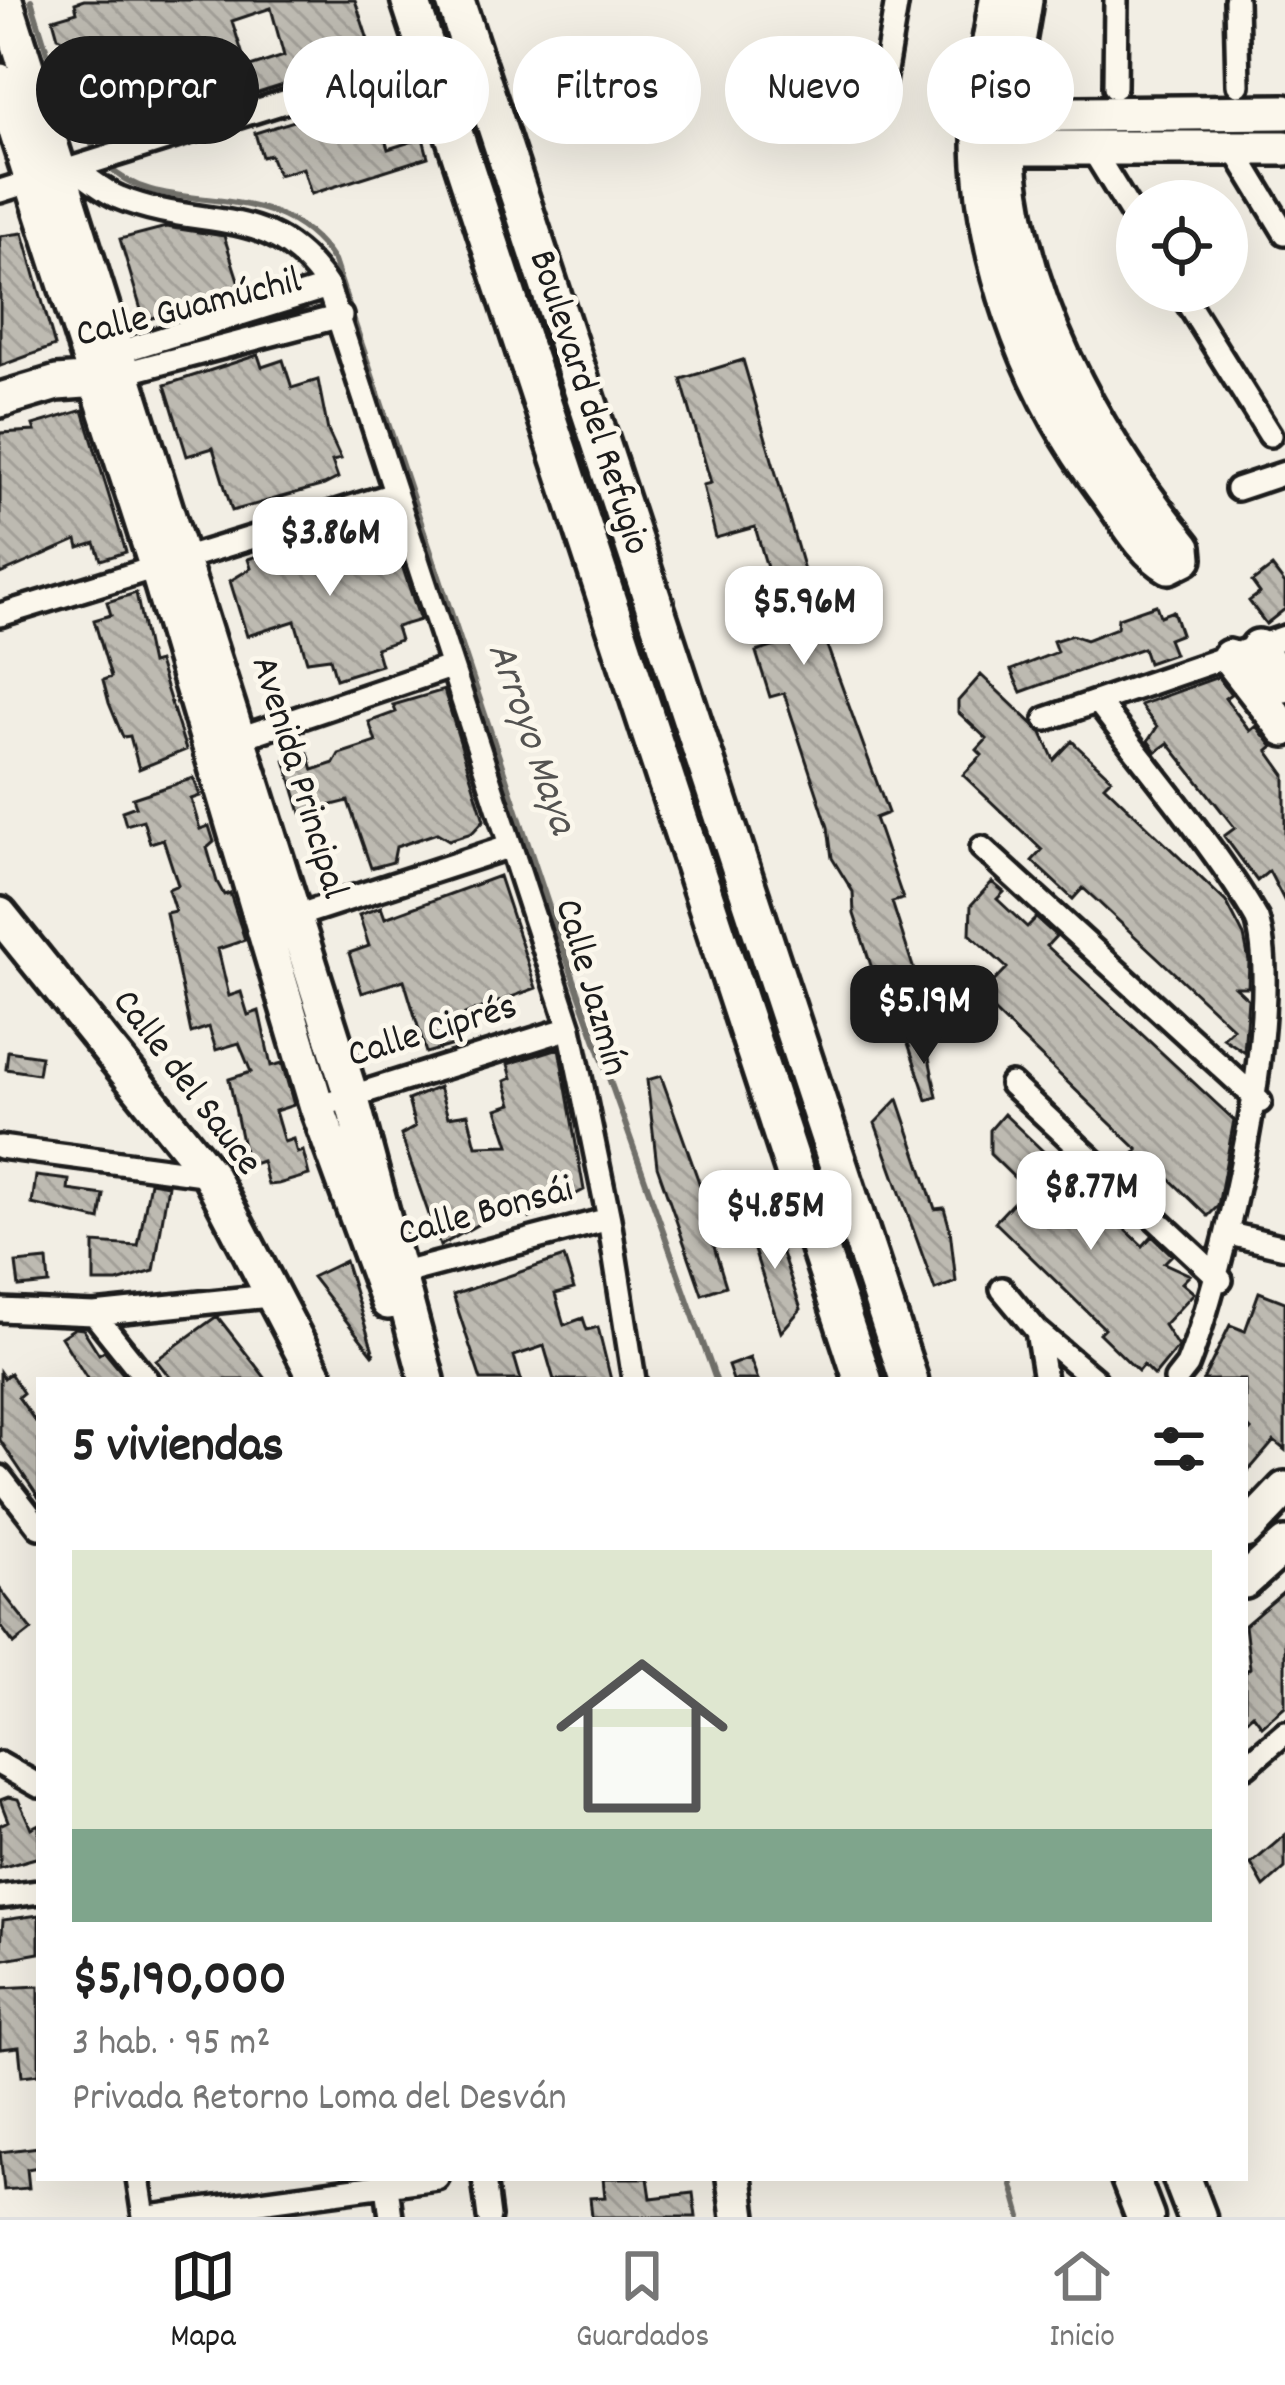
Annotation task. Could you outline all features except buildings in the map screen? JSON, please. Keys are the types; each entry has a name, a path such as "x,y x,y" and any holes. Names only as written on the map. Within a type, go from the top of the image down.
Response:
{"main road":[{"name":"Boulevard del Refugio","path":"410,0 862,1377"},
{"name":"Boulevard del Refugio","path":"455,0 908,1377"},
{"path":"1131,2181 1145,2217"},
{"path":"1183,2181 1197,2217"}],"street":[{"name":"Avenida Principal","path":"5,0 63,171 108,366 280,922 351,1096 392,1276 409,1377"},
{"path":"891,36 897,0"},
{"path":"996,36 997,0"},
{"path":"1016,36 1024,0"},
{"path":"1115,87 1116,0"},
{"path":"1237,0 1238,86"},
{"name":"Avenida Principal","path":"0,81 63,171"},
{"path":"0,191 283,103"},
{"path":"1074,127 1285,112"},
{"path":"994,132 1035,299 1120,462 1184,547 1179,563 1169,566 1159,561 1080,458 1015,330 992,238 994,132"},
{"path":"1063,144 1092,149 1285,148"},
{"path":"1092,149 1116,187"},
{"path":"1234,149 1285,233"},
{"name":"Calle Jazmín","path":"63,171 119,198 276,232 312,261 328,286 570,1028 609,1220 634,1377"},
{"name":"Calle Guamúchil","path":"0,400 328,286"},
{"path":"1193,312 1270,435"},
{"name":"Calle Guamúchil","path":"108,366 341,316"},
{"path":"1238,489 1285,473"},
{"path":"0,615 394,494"},
{"path":"1258,647 1285,685"},
{"path":"1046,719 1258,647"},
{"path":"1258,647 1285,729"},
{"path":"226,743 450,668"},
{"path":"1099,703 1259,922 1274,1000 1234,1235 1222,1280 1178,1377"},
{"path":"280,922 508,847"},
{"path":"982,848 1260,1102"},
{"name":"Calle del Sauce","path":"0,915 210,1175 269,1296 315,1377"},
{"name":"Avenida Principal","path":"280,922 317,1107 392,1276 426,1377"},
{"name":"Calle Ciprés","path":"317,1107 570,1028"},
{"path":"1011,1084 1222,1280"},
{"path":"0,1147 210,1175"},
{"name":"Calle Bonsái","path":"392,1276 609,1220"},
{"path":"1234,1235 1285,1247"},
{"path":"1003,1289 1037,1331 1091,1377"},
{"path":"0,1310 94,1314 269,1296"},
{"path":"94,1314 145,1377"},
{"path":"1037,1331 1045,1377"},
{"path":"0,1477 36,1523"},
{"path":"1248,1528 1285,1489"},
{"path":"1248,1578 1285,1545"},
{"path":"1248,1764 1285,1733"},
{"path":"0,1764 36,1784"},
{"path":"0,1897 36,1892"},
{"path":"139,2181 147,2217 225,2211 386,2181 391,2217"},
{"path":"484,2181 489,2217"},
{"path":"734,2181 740,2217"}],"waterway":[{"name":"Arroyo Maya","path":"31,0 57,84 98,155"},
{"name":"Arroyo Maya","path":"107,165 130,182 158,192 251,206 282,216 310,233 334,261 559,937 715,1377"},
{"name":"Arroyo Maya","path":"1011,2181 1021,2217"}]}
